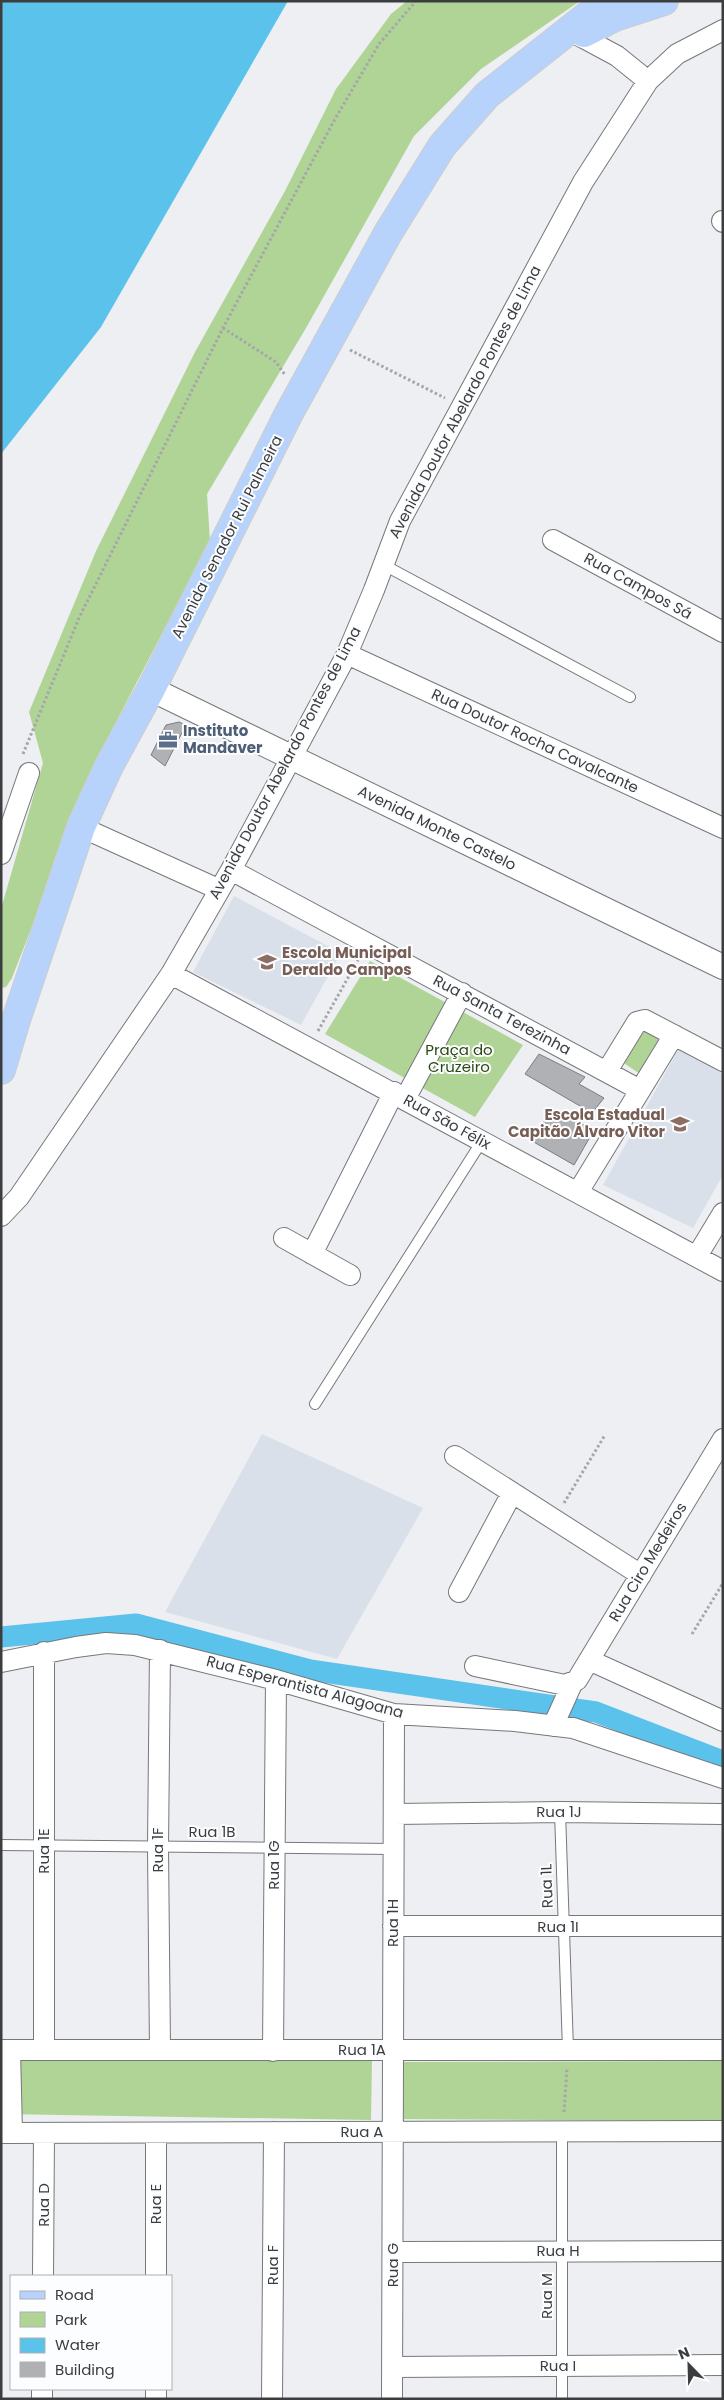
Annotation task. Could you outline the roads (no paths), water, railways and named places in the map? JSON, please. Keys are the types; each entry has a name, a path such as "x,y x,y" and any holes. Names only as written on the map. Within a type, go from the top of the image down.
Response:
{"main road":[{"name":"Avenida Senador Rui Palmeira","path":"1,1070 8,1018 81,828 109,766 151,690 288,415 388,233 442,146 487,96 606,1"},
{"name":"Avenida Senador Rui Palmeira","path":"540,54 615,17 664,1"}],"street":[{"name":"Avenida Doutor Abelardo Pontes de Lima","path":"1,1216 19,1197 171,974 218,889 231,870 347,654 400,521 583,182 648,80 677,54 723,30"},
{"path":"578,35 617,56 648,80"},
{"name":"Rua Campos Sá","path":"553,540 723,632"},
{"name":"Rua Doutor Rocha Cavalcante","path":"347,654 723,828"},
{"name":"Avenida Monte Castelo","path":"151,690 723,967"},
{"path":"1,854 25,767"},
{"path":"81,828 218,889"},
{"name":"Rua Santa Terezinha","path":"231,870 369,942 640,1090"},
{"name":"Rua São Félix","path":"171,974 310,1047 723,1271"},
{"path":"312,1254 399,1096 462,993"},
{"path":"607,1071 640,1020 674,1035 723,1061"},
{"path":"578,1192 674,1035"},
{"path":"697,1256 723,1213"},
{"path":"284,1238 350,1275"},
{"name":"Rua Ciro Medeiros","path":"563,1701 590,1660 723,1439"},
{"path":"455,1456 641,1574"},
{"path":"459,1592 512,1493"},
{"name":"Rua Esperantista Alagoana","path":"1,1662 44,1652 106,1643 135,1645 276,1680 394,1714 563,1701 573,1728 723,1778"},
{"name":"Rua 1F","path":"160,1650 158,1847 160,2050"},
{"name":"Rua 1E","path":"44,1652 44,2050"},
{"path":"590,1660 723,1721"},
{"path":"475,1666 563,1701"},
{"name":"Rua 1G","path":"274,2051 276,1680"},
{"name":"Rua 1H","path":"392,2132 394,1714"},
{"name":"Rua 1J","path":"395,1814 560,1812 723,1814"},
{"name":"Rua 1I","path":"393,1926 723,1926"},
{"path":"6,2050 6,2133"},
{"name":"Rua 1A","path":"6,2050 723,2050"},
{"name":"Rua A","path":"6,2133 723,2131"},
{"name":"Rua F","path":"272,2399 274,2132"},
{"name":"Rua G","path":"392,2132 392,2399"},
{"name":"Rua D","path":"43,2275 44,2133"},
{"name":"Rua E","path":"156,2133 156,2275"},
{"name":"Rua H","path":"393,2252 723,2251"},
{"name":"Rua I","path":"392,2367 723,2366"}],"lane":[{"path":"382,564 630,697"},
{"path":"314,1404 482,1141"},
{"name":"Rua 1L","path":"560,1812 568,2050"},
{"name":"Rua 1B","path":"1,1845 393,1849"},
{"name":"Rua M","path":"562,2132 562,2399"}],"water":[{"path":"1,1 288,1 101,327 1,454"}],"waterway":[{"path":"1,1637 136,1624 310,1670 596,1712 723,1761"}],"place":[{"name":"Instituto Mandaver","path":"168,740"},
{"name":"Escola Municipal Deraldo Campos","path":"267,962"},
{"name":"Escola Estadual Capitão Álvaro Vitor","path":"680,1124"}],"park label":[{"name":"Praça do Cruzeiro","path":"459,1058"}]}
